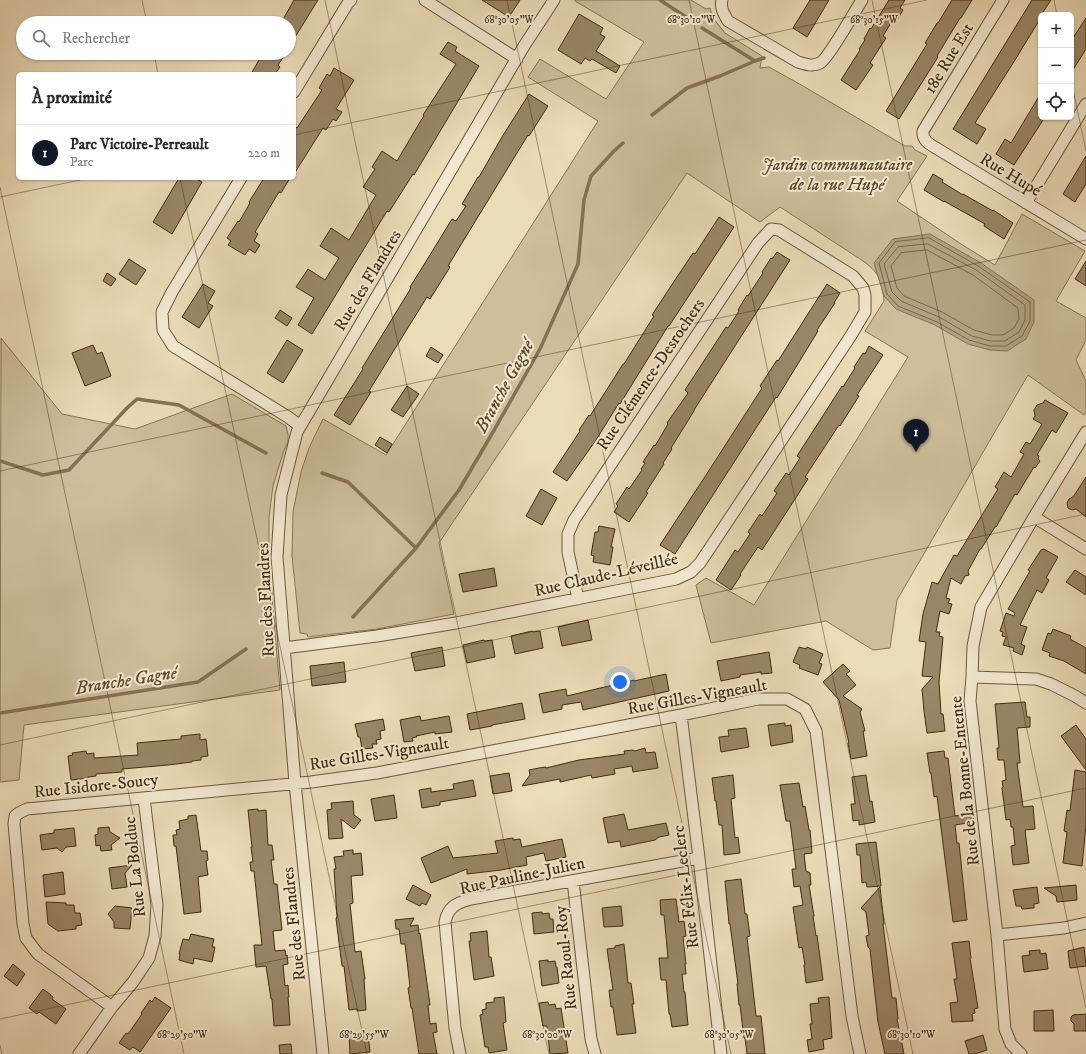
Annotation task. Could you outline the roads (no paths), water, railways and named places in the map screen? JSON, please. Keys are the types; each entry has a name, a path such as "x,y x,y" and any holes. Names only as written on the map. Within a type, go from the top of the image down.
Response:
{"street":[{"path":"296,89 351,0"},
{"path":"425,0 517,59"},
{"name":"Rue des Flandres","path":"323,1054 295,783 277,557 281,495 297,432 300,426 517,59 554,0"},
{"path":"722,0 721,5 723,13 728,21 798,62 810,65 820,63 828,55 862,0"},
{"name":"18e Rue Est","path":"923,134 923,131 1003,0"},
{"path":"1026,203 1086,104"},
{"name":"Rue Hupé","path":"923,134 924,139 928,143 1086,239"},
{"path":"240,180 172,292 162,312 163,330 173,346 288,417 300,426"},
{"name":"Rue Clémence-Desrochers","path":"578,599 568,552 568,534 574,520 758,244 771,229 779,230 821,255"},
{"name":"Rue Claude-Léveillée","path":"284,648 377,636 449,624 676,580 691,572 700,563 866,312 863,288 853,276 821,255"},
{"name":"Rue de la Bonne-Entente","path":"1021,1054 1011,1044 1005,1029 997,935 970,701 973,646 981,607 1086,432"},
{"path":"1034,517 1086,549"},
{"path":"972,677 1036,679 1051,684 1086,703"},
{"name":"Rue Gilles-Vigneault","path":"295,783 377,772 681,716 758,699 787,699 805,709 816,731 852,1016 860,1054"},
{"name":"Rue Félix-Leclerc","path":"681,716 721,1054"},
{"name":"Rue Isidore-Soucy","path":"112,1007 38,954 28,942 23,924 14,819 15,816 27,809 295,783"},
{"name":"Rue La Bolduc","path":"79,1054 112,1007 134,982 149,958 155,936 156,905 144,798"},
{"name":"Rue Pauline-Julien","path":"460,1054 445,922 447,914 452,908 461,902 471,899 699,858"},
{"name":"Rue Raoul-Roy","path":"573,881 591,1039 595,1054"},
{"path":"997,935 1064,928 1086,923"}],"water":[{"path":"930,234 981,263 1034,300 1034,322 1026,339 1007,351 990,350 968,344 935,325 896,309 884,296 874,263 893,239"}],"waterway":[{"path":"660,0 689,19"},
{"path":"702,28 755,61 764,58"},
{"name":"Branche Gagné","path":"652,115 687,88 755,61"},
{"name":"Branche Gagné","path":"353,617 416,548 459,490 493,432 540,349 578,264 584,200 591,176 623,143"},
{"path":"0,461 43,475 69,470 137,399 179,405 266,453"},
{"path":"322,473 348,482 416,548"},
{"name":"Branche Gagné","path":"0,713 198,682 246,649"}],"place":[{"name":"Parc Victoire-Perreault","path":"916,452"}],"park label":[{"name":"Jardin communautaire de la rue Hupé","path":"837,174"}]}
